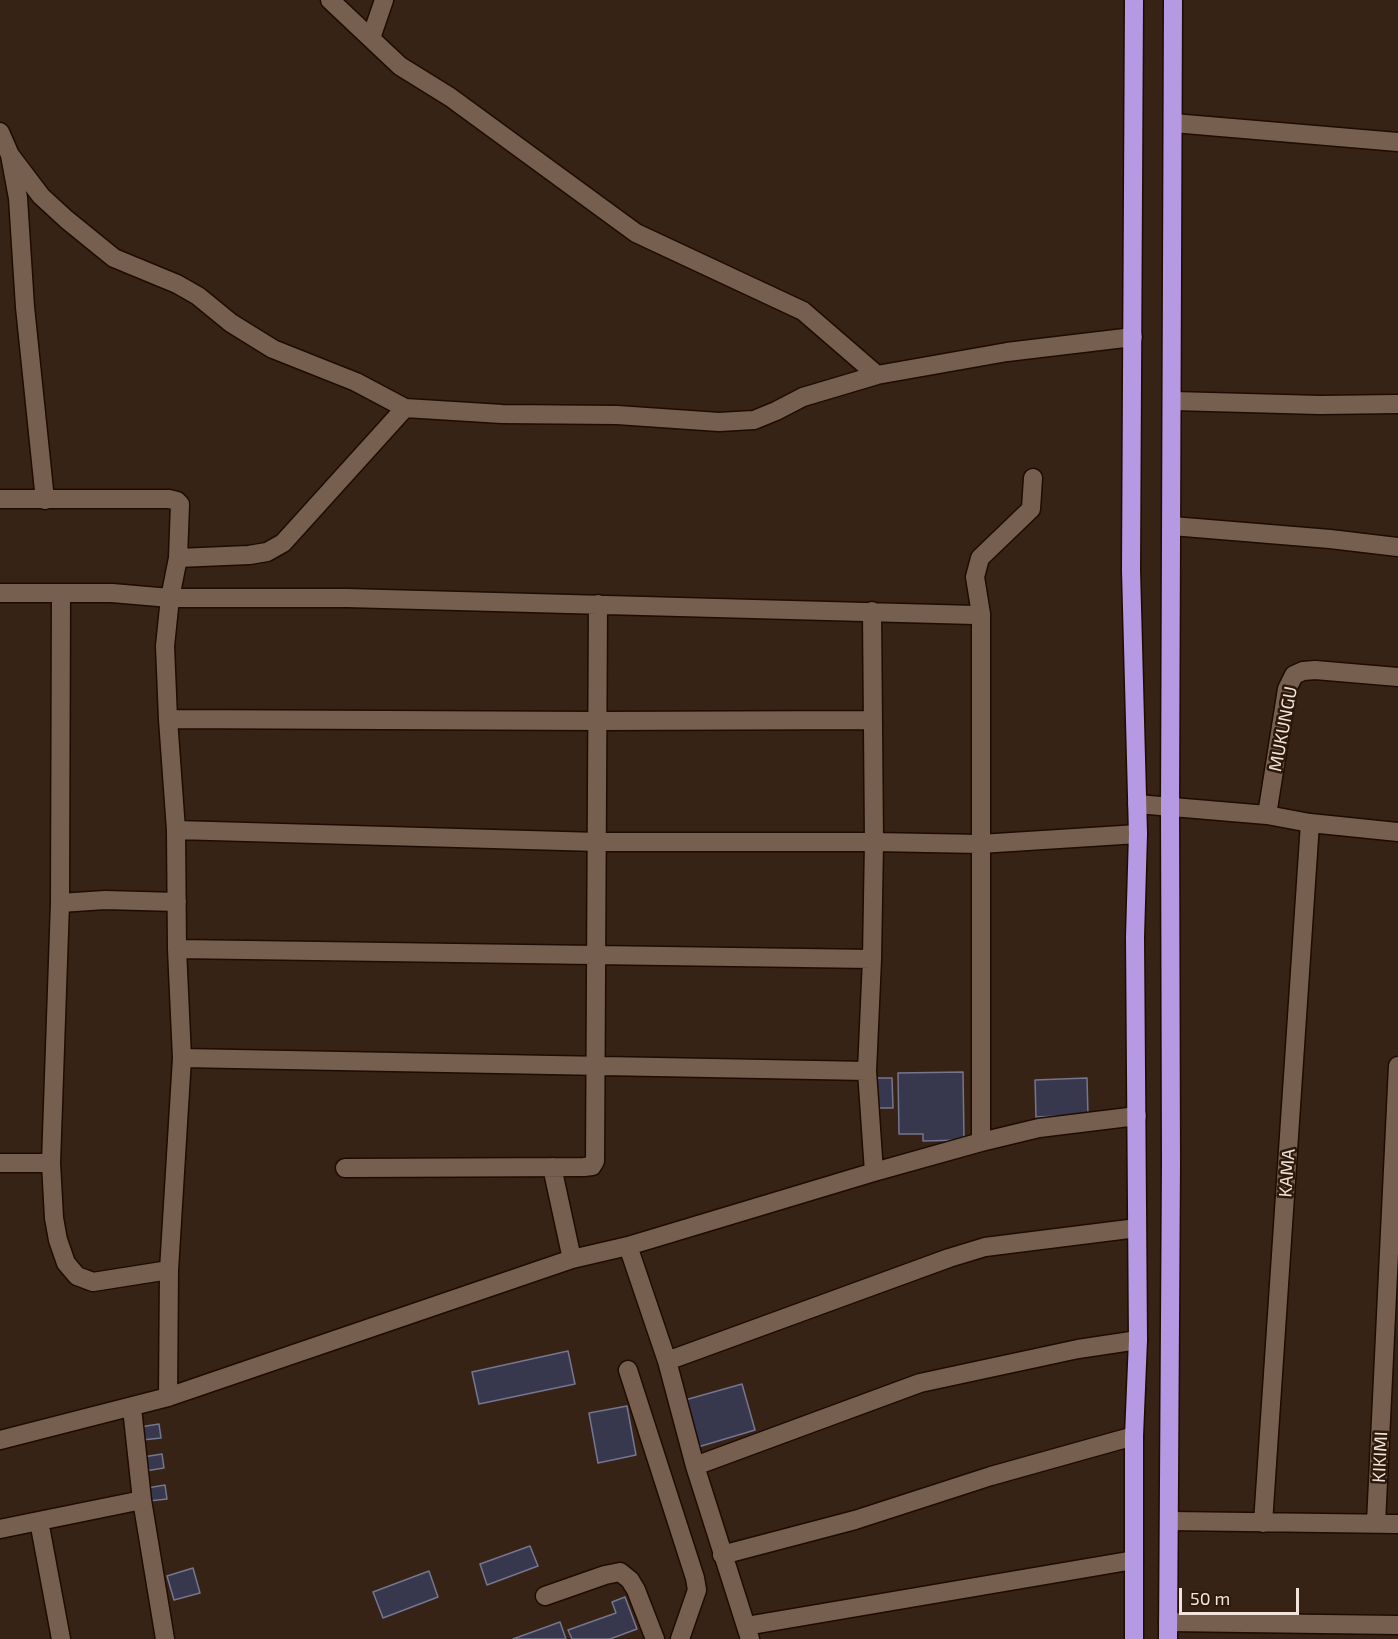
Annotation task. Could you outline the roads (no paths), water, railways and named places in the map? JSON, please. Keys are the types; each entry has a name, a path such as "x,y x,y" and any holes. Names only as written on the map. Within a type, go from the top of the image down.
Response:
{"highway":[{"path":"1134,0 1131,570 1138,834 1135,937 1138,1340 1134,1436 1134,1639"},
{"path":"1168,1631 1172,1152 1170,806 1173,0"}],"street":[{"path":"330,0 400,66 450,97 636,233 803,310 877,375"},
{"path":"371,38 384,0"},
{"path":"1173,123 1398,142"},
{"path":"0,132 10,155 18,198 25,307 45,500"},
{"path":"10,155 41,196 114,258 177,284 198,296 231,323 273,349 356,382 405,408 502,414 617,415 719,422 754,420 803,397 877,375 1007,352 1133,337"},
{"path":"1173,401 1320,405 1398,404"},
{"path":"178,558 249,555 267,552 283,543 405,408"},
{"path":"981,1142 981,614 975,577 980,558 1031,509 1033,478"},
{"path":"0,499 177,501 180,504 178,558 170,598 165,646 176,830 177,949 182,1058 169,1270 168,1397"},
{"path":"1172,526 1398,547"},
{"path":"0,593 112,593 170,598 347,598 981,614"},
{"path":"61,593 60,903 51,1164 54,1218 58,1240 66,1263 77,1276 93,1282 169,1270"},
{"path":"345,1167 584,1167 592,1166 595,1161 598,604"},
{"path":"872,611 874,842 867,1071 874,1172"},
{"name":"MUKUNGU","path":"1267,815 1287,689 1294,675 1303,670 1315,670 1398,677"},
{"path":"168,718 873,720"},
{"path":"1137,804 1267,815 1310,823 1398,832"},
{"name":"KAMA","path":"1263,1523 1310,823"},
{"path":"176,830 598,842 980,844 1138,834"},
{"path":"60,903 105,900 177,902"},
{"path":"177,949 872,959"},
{"path":"182,1058 867,1071"},
{"name":"KIKIMI","path":"1376,1523 1390,1434 1398,1066"},
{"path":"0,1440 168,1397 572,1259 628,1246 874,1172 1039,1128 1137,1116"},
{"path":"0,1163 51,1164"},
{"path":"552,1167 572,1259"},
{"path":"667,1361 985,1247 1137,1228"},
{"path":"628,1246 667,1361 695,1466 748,1633 1134,1560"},
{"path":"695,1466 920,1383 1078,1349 1138,1340"},
{"path":"628,1370 695,1578 697,1590 680,1639"},
{"path":"132,1408 142,1500 165,1639"},
{"path":"722,1555 855,1520 991,1476 1134,1436"},
{"path":"0,1528 142,1500"},
{"path":"39,1521 61,1639"},
{"path":"1170,1521 1398,1524"},
{"path":"545,1596 620,1572 630,1580 636,1590 656,1639"},
{"path":"1168,1631 1398,1625"}]}
